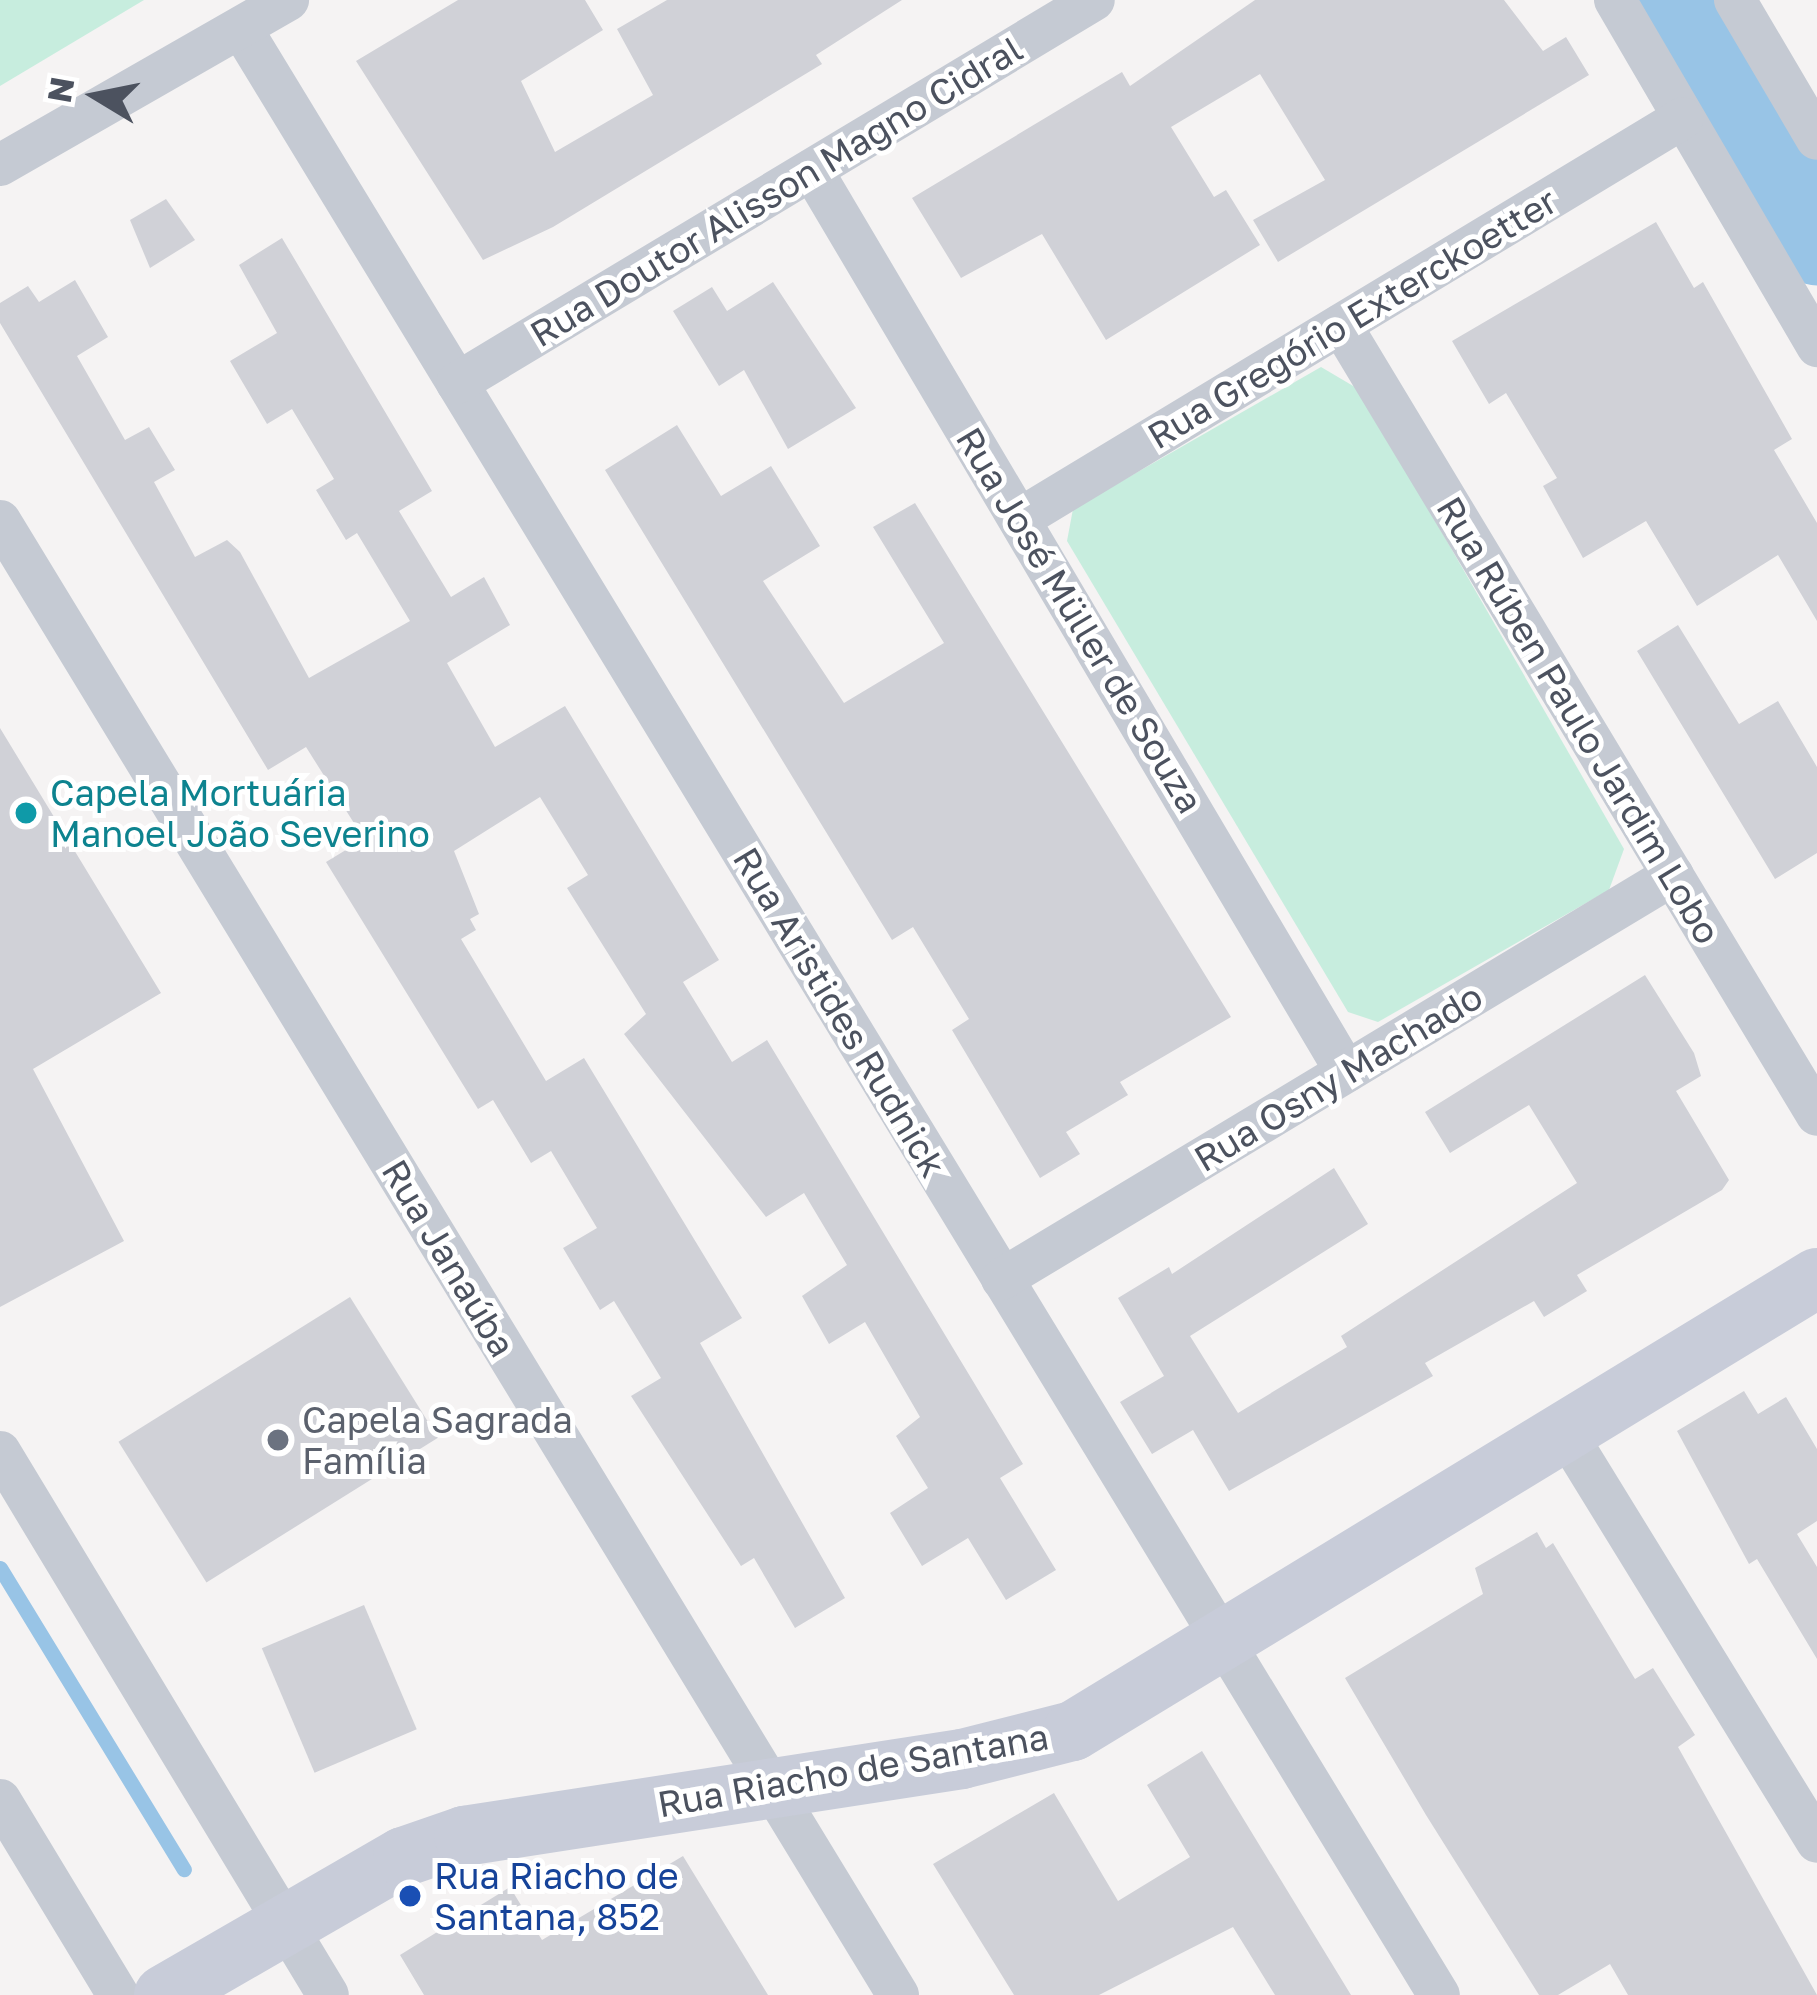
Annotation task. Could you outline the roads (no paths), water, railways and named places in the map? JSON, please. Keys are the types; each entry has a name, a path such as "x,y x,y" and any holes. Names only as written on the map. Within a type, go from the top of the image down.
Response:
{"street":[{"path":"0,165 288,0"},
{"name":"Rua Doutor Alisson Magno Cidral","path":"457,382 1094,0"},
{"path":"1615,0 1817,346"},
{"path":"1735,0 1817,139"},
{"name":"Rua Aristides Rudnick","path":"242,28 1438,1995"},
{"name":"Rua Gregório Exterckoetter","path":"1021,518 1683,118"},
{"name":"Rua José Müller de Souza","path":"812,170 1346,1072"},
{"name":"Rua Rúben Paulo Jardim Lobo","path":"1341,325 1817,1115"},
{"name":"Rua Janaúba","path":"0,521 898,1995"},
{"name":"Rua Osny Machado","path":"1003,1279 1672,875"},
{"name":"Rua Riacho de Santana","path":"164,1995 403,1857 464,1836 1031,1746 1136,1699 1817,1278"},
{"path":"1565,1432 1803,1787 1817,1843"},
{"path":"0,1453 328,1995"},
{"path":"0,1800 118,1995"}],"waterway":[{"path":"1680,0 1817,238"},
{"path":"0,1568 184,1869"}],"place":[{"name":"Capela Mortuária Manoel João Severino","path":"26,813"},
{"name":"Capela Sagrada Família","path":"278,1440"},
{"name":"Rua Riacho de Santana, 852","path":"410,1896"}]}
